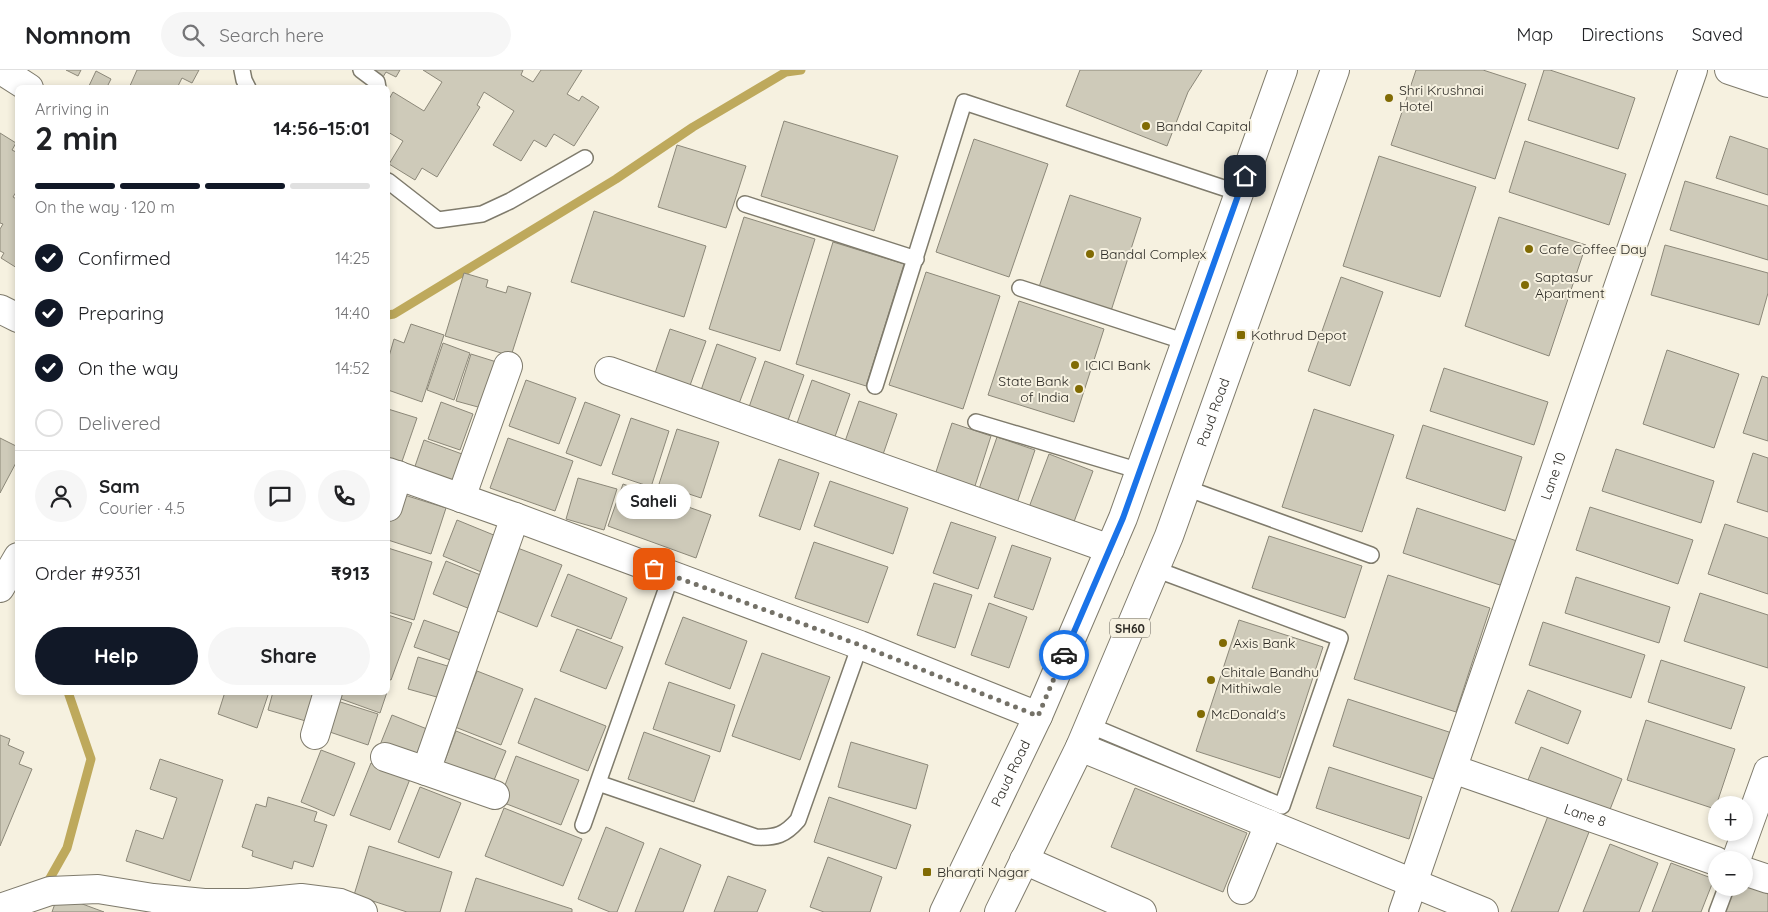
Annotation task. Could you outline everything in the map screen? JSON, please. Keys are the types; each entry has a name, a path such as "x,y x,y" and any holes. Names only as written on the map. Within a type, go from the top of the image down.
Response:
{"street":[{"path":"1,70 24,85"},
{"name":"Paud Road","path":"944,912 1038,716 1123,518 1283,70"},
{"name":"Paud Road","path":"999,912 1084,736 1170,536 1335,70"},
{"name":"Lane 10","path":"1403,912 1693,70"},
{"path":"1729,70 1768,83"},
{"path":"0,309 15,316"},
{"path":"461,498 508,366"},
{"path":"609,371 1110,548"},
{"path":"390,493 393,473 860,645 1038,716"},
{"path":"426,771 515,517"},
{"path":"315,735 327,695"},
{"path":"1084,736 1269,824 1484,912"},
{"path":"385,757 495,796"},
{"name":"Lane 8","path":"1453,769 1708,858"},
{"path":"1739,851 1768,771"},
{"path":"1242,890 1269,824"},
{"path":"1024,860 1142,912"},
{"path":"1753,874 1768,879"},
{"path":"0,908 50,891 98,889 153,898 204,903 249,903 301,898 340,903 363,912"}],"lane":[{"path":"242,70 246,85"},
{"path":"361,70 376,82 377,85"},
{"path":"875,386 964,102 1239,193"},
{"path":"390,183 438,220 482,214 510,201 585,158"},
{"path":"745,204 916,259"},
{"path":"1020,288 1186,342"},
{"path":"976,422 1140,471"},
{"path":"1186,488 1371,555"},
{"path":"1084,736 1282,806 1340,638 1155,569"},
{"path":"583,825 671,576"},
{"path":"598,783 756,837 768,838 790,830 798,820 860,645"},
{"path":"1717,912 1723,896"}],"building":[{"path":"66,70 81,70 78,76"},
{"path":"137,70 199,70 192,83 182,78 178,85 130,85"},
{"path":"372,70 400,70 396,77 386,72 383,77"},
{"path":"423,70 523,70 521,75 533,82 541,70 582,70 567,94 579,101 582,96 599,107 574,146 554,134 546,147 534,140 521,161 493,145 514,111 484,92 477,105 480,107 437,177 422,168 415,180 390,165 403,141 390,133 390,97 393,92 424,111 442,82"},
{"name":"Bandal Capital","path":"1080,70 1202,70 1188,92 1167,146 1066,106"},
{"path":"1416,70 1483,70 1526,84 1495,179 1391,145"},
{"path":"1544,70 1550,70 1635,98 1618,149 1528,120"},
{"path":"96,71 111,79 108,85 89,85"},
{"path":"784,121 898,156 874,231 761,196"},
{"path":"0,133 15,142 12,150 15,152 15,194 13,197 15,198 15,267 1,258 4,253 0,251 0,229 3,224 0,223"},
{"path":"1730,136 1768,149 1768,195 1716,178"},
{"path":"974,139 1048,164 1009,277 936,252"},
{"path":"1525,141 1626,174 1609,225 1509,192"},
{"path":"677,145 746,166 726,228 658,207"},
{"path":"1379,156 1476,187 1440,297 1343,266"},
{"path":"1685,181 1768,206 1768,260 1670,230"},
{"name":"Bandal Complex","path":"1070,195 1141,218 1110,314 1038,290"},
{"path":"594,211 706,246 684,317 571,282"},
{"path":"744,217 815,239 780,351 709,329"},
{"name":"Saptasur Apartment","path":"1499,217 1586,245 1549,356 1465,326"},
{"path":"833,242 904,264 866,386 796,364"},
{"path":"1665,245 1768,273 1768,293 1759,325 1651,295"},
{"path":"926,272 1000,296 963,409 889,385"},
{"path":"464,273 488,280 486,287 506,293 508,286 531,293 511,356 445,336"},
{"path":"1341,277 1383,292 1350,386 1308,371"},
{"path":"1019,301 1104,329 1074,422 988,395"},
{"path":"411,324 444,335 422,402 390,391 390,353 394,339 404,343"},
{"path":"670,329 706,341 688,391 653,379"},
{"path":"443,343 470,353 454,400 427,390"},
{"path":"717,344 756,358 737,409 699,396"},
{"path":"1667,350 1739,374 1714,448 1643,424"},
{"path":"471,354 503,364 489,410 456,401"},
{"path":"765,361 804,375 786,426 747,413"},
{"path":"1444,368 1548,402 1534,445 1430,411"},
{"path":"1762,376 1768,378 1768,441 1743,433"},
{"path":"526,380 576,398 559,444 509,426"},
{"path":"812,380 850,394 832,445 794,432"},
{"path":"859,401 897,414 879,466 841,453"},
{"path":"441,402 473,414 460,450 428,439"},
{"path":"585,402 620,415 601,466 566,453"},
{"path":"1314,409 1394,435 1362,532 1282,507"},
{"path":"390,410 417,418 398,473 390,471"},
{"path":"631,418 669,431 651,487 612,474"},
{"path":"952,423 991,436 974,489 935,475"},
{"path":"1423,425 1522,457 1505,511 1406,478"},
{"path":"677,429 719,442 701,498 659,484"},
{"path":"997,437 1035,450 1017,503 979,489"},
{"path":"0,438 15,446 15,465 0,493"},
{"path":"508,438 573,461 555,511 490,488"},
{"path":"424,440 462,454 451,489 412,475"},
{"path":"1616,449 1714,481 1701,523 1602,491"},
{"path":"1753,453 1768,458 1768,512 1737,502"},
{"path":"1049,454 1093,471 1072,527 1028,510"},
{"path":"779,459 819,473 800,530 759,516"},
{"path":"578,478 617,489 604,530 566,519"},
{"path":"830,481 908,508 893,554 814,526"},
{"path":"623,484 711,515 696,558 608,526"},
{"path":"398,493 446,508 431,554 390,541 390,519"},
{"path":"1590,507 1693,540 1678,584 1576,550"},
{"path":"1417,508 1520,542 1506,587 1403,553"},
{"path":"457,520 501,538 486,574 443,556"},
{"path":"951,522 996,537 978,589 933,573"},
{"path":"1725,524 1768,538 1768,594 1708,574"},
{"path":"1269,536 1362,566 1345,618 1252,588"},
{"path":"814,542 888,567 868,623 795,598"},
{"path":"1012,545 1051,558 1033,610 994,597"},
{"path":"515,547 562,565 537,627 490,608"},
{"path":"390,549 432,562 414,620 390,613"},
{"path":"446,561 488,578 475,611 433,594"},
{"path":"568,574 627,598 611,639 551,616"},
{"path":"1388,575 1490,608 1456,712 1354,679"},
{"path":"1576,577 1670,607 1659,643 1565,613"},
{"path":"934,583 972,595 955,648 917,635"},
{"path":"1700,593 1768,615 1768,668 1684,641"},
{"path":"989,603 1027,617 1009,668 971,655"},
{"path":"390,616 412,623 390,680"},
{"path":"683,617 747,641 730,689 665,664"},
{"path":"424,620 463,634 453,661 414,647"},
{"path":"1239,620 1323,647 1280,778 1196,751"},
{"path":"1543,622 1645,655 1631,698 1529,665"},
{"path":"577,629 623,647 606,689 560,671"},
{"path":"762,653 830,677 800,760 732,736"},
{"path":"418,657 454,668 444,699 408,689"},
{"path":"1661,660 1745,687 1731,729 1648,702"},
{"path":"477,671 523,689 501,745 455,727"},
{"path":"669,682 735,705 720,752 653,729"},
{"path":"1528,690 1581,711 1568,744 1515,723"},
{"path":"224,695 268,695 257,728 218,714"},
{"path":"272,695 324,695 316,724 268,710"},
{"path":"333,695 386,695 380,713"},
{"path":"535,698 606,726 588,771 518,743"},
{"path":"331,699 378,714 368,745 321,729"},
{"path":"1348,699 1452,733 1437,780 1333,746"},
{"path":"392,715 432,731 419,765 378,750"},
{"path":"1646,720 1735,749 1719,796 1708,796 1708,807 1627,780"},
{"path":"456,731 506,751 490,790 441,771"},
{"path":"644,732 710,756 694,802 628,779"},
{"path":"0,735 10,739 8,745 24,752 19,764 32,769 0,846"},
{"path":"851,742 928,765 916,809 838,787"},
{"path":"1541,747 1622,779 1609,812 1528,780"},
{"path":"321,750 355,763 334,816 301,802"},
{"path":"516,756 579,780 561,825 499,801"},
{"path":"160,759 223,780 190,881 126,861 136,830 163,839 177,798 150,789"},
{"path":"371,763 410,779 390,830 350,815"},
{"path":"1329,767 1422,797 1409,839 1316,808"},
{"path":"420,787 461,803 439,858 398,842"},
{"path":"1135,788 1247,833 1223,892 1111,847"},
{"path":"268,797 317,812 314,821 327,825 313,867 294,861 292,869 252,856 253,851 242,847 256,804 266,807"},
{"path":"829,797 911,825 896,869 814,842"},
{"path":"504,808 582,839 563,886 485,856"},
{"path":"1548,816 1589,832 1558,912 1511,912"},
{"path":"606,827 644,843 617,912 610,912 578,899"},
{"path":"1610,844 1658,863 1639,912 1583,912"},
{"path":"369,846 452,872 440,912 407,912 354,895"},
{"path":"660,848 701,865 683,912 635,912"},
{"path":"828,857 882,877 870,912 824,912 810,907"},
{"path":"1671,863 1708,877 1708,894 1701,912 1652,912"},
{"path":"728,876 766,890 757,912 714,912"},
{"path":"476,878 572,909 572,912 465,912"},
{"path":"1753,888 1768,894 1768,912 1722,912 1729,896 1753,896"},
{"path":"58,895 104,912 52,912"}],"waterway":[{"path":"390,315 616,179 693,127 786,72 801,70"},
{"path":"45,887 67,848 91,759 69,695"}],"way so far":[{"path":"654,569 860,645 1038,716 1064,655"}],"place":[{"name":"Shri Krushnai Hotel","path":"1389,98"},
{"name":"Bandal Capital","path":"1146,126"},
{"name":"Cafe Coffee Day","path":"1529,249"},
{"name":"Bandal Complex","path":"1090,254"},
{"name":"Saptasur Apartment","path":"1525,285"},
{"name":"Kothrud Depot","path":"1241,335"},
{"name":"ICICI Bank","path":"1075,365"},
{"name":"State Bank of India","path":"1079,389"},
{"name":"Saheli","path":"654,569"},
{"name":"Axis Bank","path":"1223,643"},
{"name":"Chitale Bandhu Mithiwale","path":"1211,680"},
{"name":"McDonald's","path":"1201,714"},
{"name":"Bharati Nagar","path":"927,872"}],"route":[{"path":"1064,655 1123,518 1245,176"}]}
